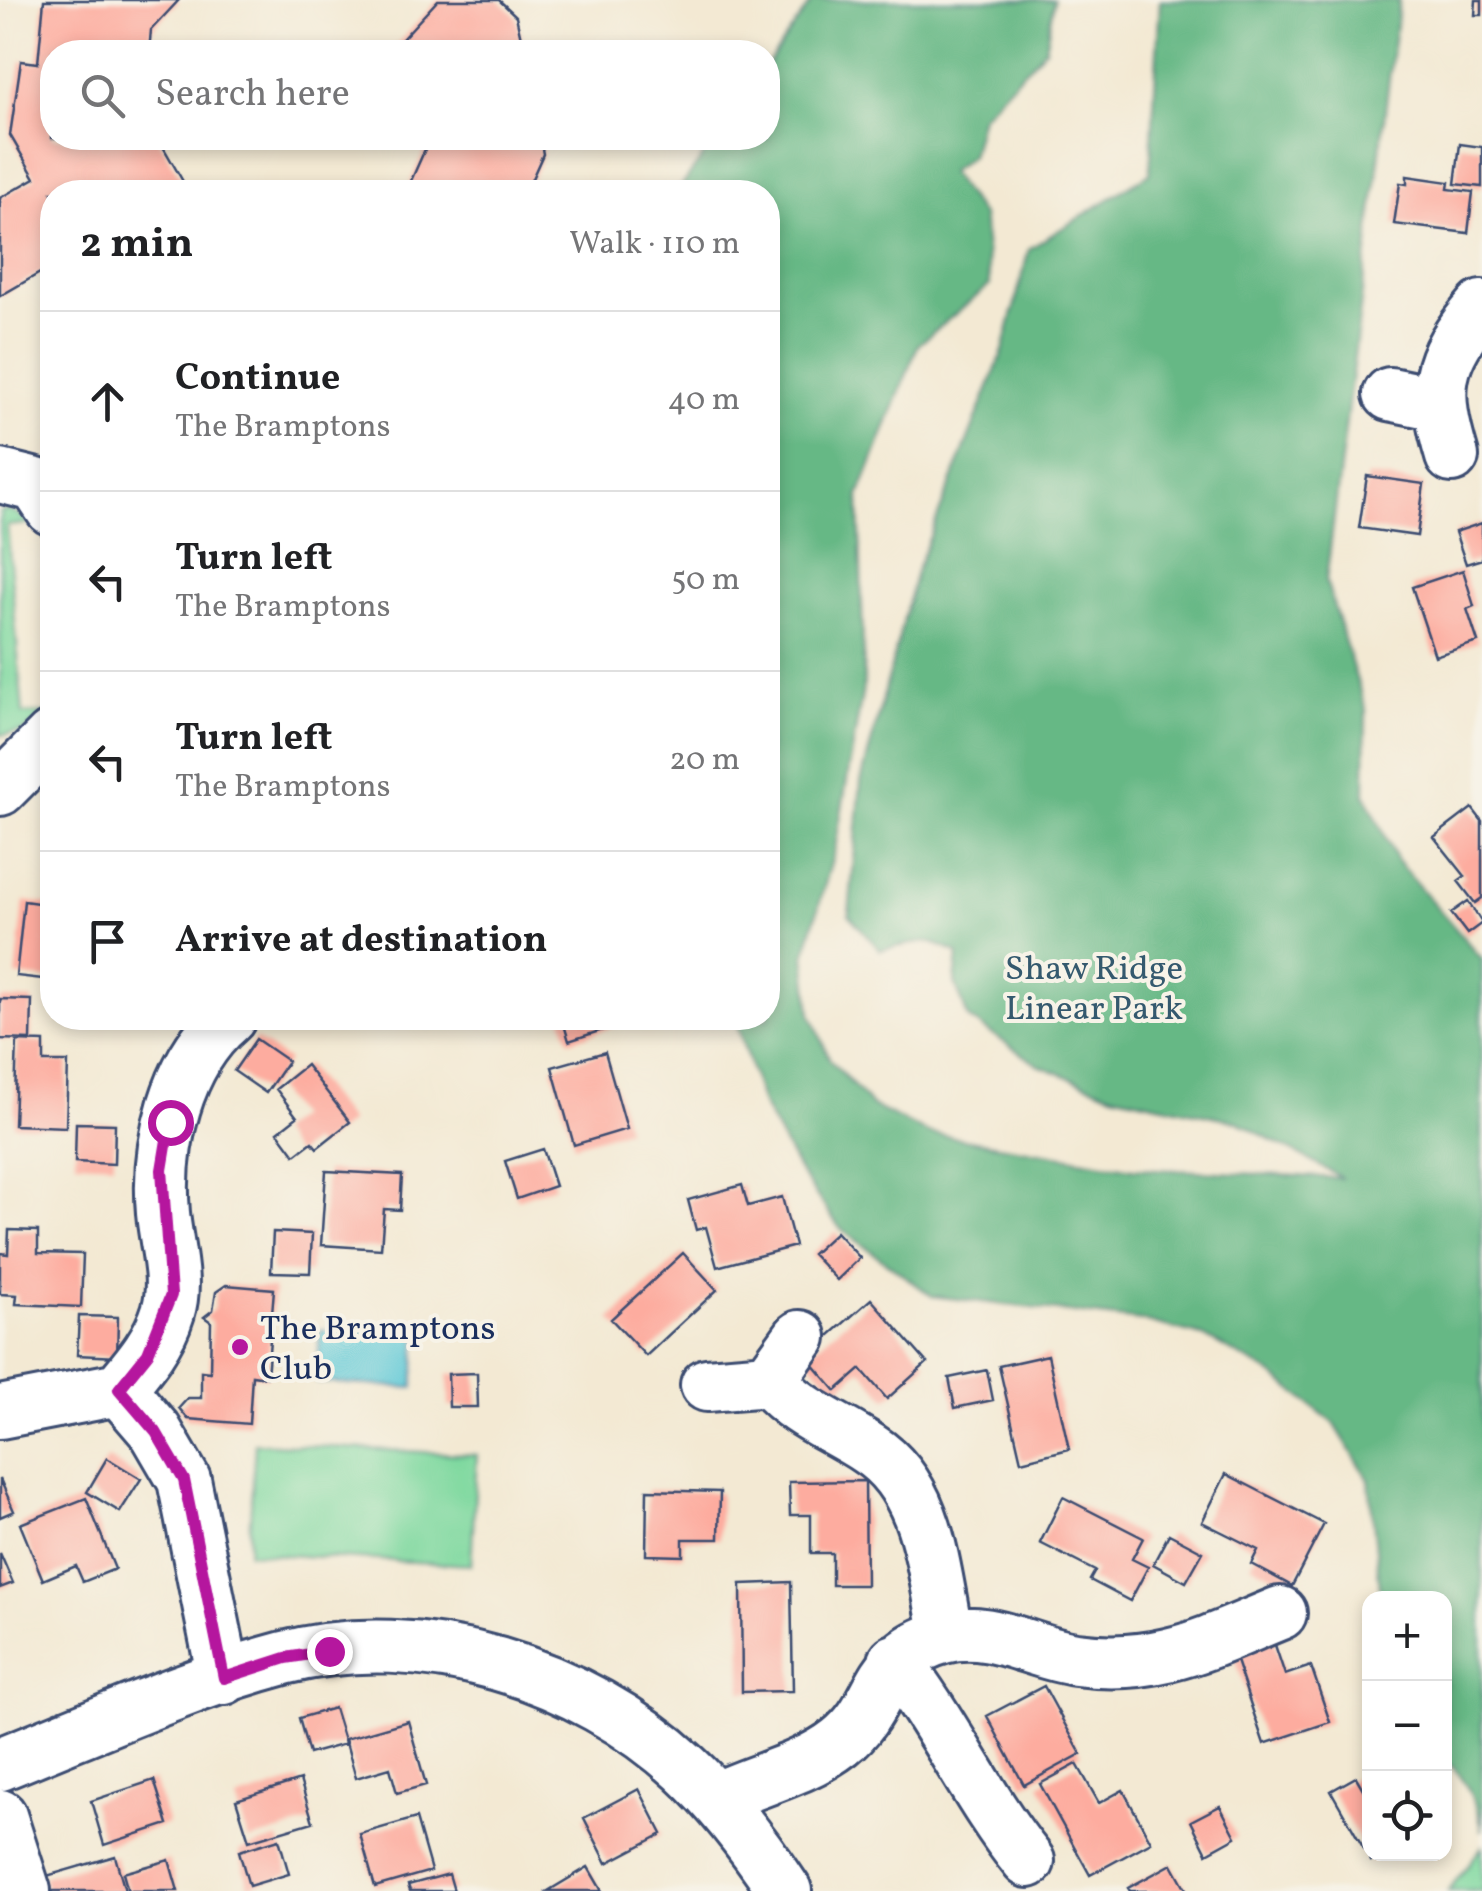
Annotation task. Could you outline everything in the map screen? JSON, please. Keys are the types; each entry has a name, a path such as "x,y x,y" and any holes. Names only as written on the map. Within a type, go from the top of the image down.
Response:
{"street":[{"path":"1452,456 1414,399 1438,382 1448,353 1482,307"},
{"path":"0,476 36,485 40,491"},
{"path":"0,789 40,749"},
{"path":"0,1412 119,1389 148,1353 171,1295 162,1170 170,1122 189,1070 214,1030"},
{"path":"708,1385 768,1380 800,1338"},
{"path":"768,1380 800,1411 874,1452 912,1494 946,1636"},
{"path":"119,1389 156,1432 184,1480 224,1678"},
{"path":"716,1798 840,1742 860,1720 894,1661 916,1646 946,1636 993,1636 1076,1659 1166,1659 1280,1612"},
{"path":"0,1764 286,1658 373,1646 467,1656 582,1698 651,1741 716,1798 785,1891"},
{"path":"894,1661 948,1734 986,1806 1028,1861"},
{"path":"0,1816 24,1891"}],"green space":[{"name":"Shaw Ridge Linear Park","path":"813,0 1054,0 1045,49 981,116 971,156 949,172 982,216 990,285 918,345 859,496 864,683 835,849 805,955 811,1014 830,1060 872,1106 928,1133 1133,1168 1342,1178 1236,1121 1113,1094 1040,1066 968,1018 955,983 958,953 928,941 880,950 849,915 861,782 916,572 1003,351 1029,249 1150,173 1160,0 1399,0 1326,581 1366,710 1365,794 1397,861 1482,959 1482,1831 1470,1792 1452,1768 1452,1591 1380,1591 1369,1480 1334,1423 1269,1372 1203,1336 1142,1321 932,1296 840,1228 800,1173 762,1104 739,1030 780,1030 780,180 686,180 707,150 780,150 780,47"},
{"path":"9,510 34,523 7,526 23,714 40,713 40,720 23,732 0,735 0,511"},
{"path":"255,1443 477,1455 471,1565 248,1553"},
{"path":"1482,1847 1482,1891 1448,1891"}],"water":[{"path":"320,1330 417,1335 414,1388 317,1382"}],"building":[{"path":"44,0 179,0 151,30 150,40 40,40"},
{"path":"438,0 499,0 516,16 521,40 401,40"},
{"path":"1476,0 1482,0 1482,15 1475,15"},
{"path":"40,42 40,150 165,150 182,180 40,180 40,273 0,296 0,198 35,178 10,135 21,61 38,63"},
{"path":"1460,144 1482,147 1482,187 1455,184"},
{"path":"425,150 542,150 531,180 411,180"},
{"path":"1407,176 1449,182 1448,189 1473,192 1468,233 1394,224 1400,183 1407,184"},
{"path":"1367,476 1424,484 1417,536 1359,528"},
{"path":"1482,523 1482,559 1466,564 1455,532"},
{"path":"1463,570 1474,606 1467,609 1478,642 1435,656 1412,587"},
{"path":"1472,808 1482,821 1482,898 1475,903 1458,881 1465,876 1434,837"},
{"path":"24,901 40,903 40,979 16,976"},
{"path":"1468,901 1482,923 1467,934 1451,913"},
{"path":"0,999 32,1000 31,1040 0,1039"},
{"path":"566,1030 603,1030 569,1041"},
{"path":"256,1039 288,1061 266,1093 234,1071"},
{"path":"17,1041 44,1042 44,1062 68,1062 66,1127 14,1125"},
{"path":"605,1052 627,1129 574,1145 552,1067"},
{"path":"306,1065 350,1122 317,1148 312,1142 295,1155 278,1132 297,1117 276,1089"},
{"path":"76,1123 115,1124 114,1164 75,1162"},
{"path":"543,1149 555,1186 517,1199 505,1161"},
{"path":"326,1171 402,1175 400,1210 384,1209 381,1249 321,1245"},
{"path":"742,1185 748,1206 782,1197 795,1246 717,1267 706,1227 696,1230 688,1200"},
{"path":"9,1230 38,1231 38,1253 83,1254 81,1307 16,1304 17,1295 0,1294 0,1253 8,1254"},
{"path":"273,1232 312,1234 310,1273 271,1272"},
{"path":"836,1232 860,1258 837,1280 812,1254"},
{"path":"683,1253 717,1290 646,1356 611,1319"},
{"name":"The Bramptons Club","path":"226,1285 274,1289 267,1377 252,1375 249,1424 188,1419 179,1408 188,1398 201,1398 201,1371 210,1372 211,1322 204,1317 213,1310 216,1292"},
{"path":"871,1299 927,1363 887,1399 861,1369 836,1391 806,1356"},
{"path":"79,1316 118,1317 117,1357 77,1355"},
{"path":"1048,1355 1069,1449 1021,1461 999,1366"},
{"path":"987,1370 993,1400 955,1408 949,1378"},
{"path":"477,1373 478,1407 449,1407 448,1374"},
{"path":"107,1458 141,1479 120,1512 87,1492"},
{"path":"1226,1474 1324,1524 1292,1586 1251,1564 1258,1550 1202,1522"},
{"path":"0,1479 14,1511 0,1517"},
{"path":"865,1481 866,1585 832,1585 832,1553 811,1553 811,1515 790,1515 789,1482"},
{"path":"647,1490 720,1492 719,1539 683,1539 683,1556 646,1555"},
{"path":"1063,1497 1143,1538 1132,1559 1148,1567 1130,1601 1090,1580 1095,1571 1040,1543"},
{"path":"86,1498 115,1569 83,1582 76,1566 43,1580 20,1524"},
{"path":"1169,1534 1203,1552 1186,1582 1153,1564"},
{"path":"0,1553 13,1583 0,1588"},
{"path":"791,1582 793,1691 742,1692 741,1584"},
{"path":"1271,1633 1285,1675 1311,1666 1330,1722 1264,1744 1231,1646"},
{"path":"1044,1686 1081,1754 1024,1785 987,1716"},
{"path":"334,1708 345,1744 309,1754 299,1718"},
{"path":"408,1721 426,1785 397,1793 390,1768 356,1778 345,1739"},
{"path":"1077,1764 1099,1803 1123,1790 1151,1842 1090,1875 1040,1784"},
{"path":"1356,1777 1362,1787 1362,1845 1331,1791"},
{"path":"154,1780 168,1824 104,1845 91,1801"},
{"path":"300,1780 313,1822 249,1841 236,1800"},
{"path":"639,1789 662,1834 607,1863 584,1818"},
{"path":"1220,1806 1236,1837 1207,1853 1191,1821"},
{"path":"416,1818 431,1871 375,1887 360,1834"},
{"path":"279,1839 289,1874 249,1886 239,1851"},
{"path":"115,1856 125,1891 47,1891 43,1877"},
{"path":"169,1860 178,1891 128,1891 123,1873"},
{"path":"1172,1864 1187,1891 1128,1888"},
{"path":"588,1867 602,1891 548,1891"},
{"path":"449,1874 454,1891 410,1891 408,1885"}],"place":[{"name":"The Bramptons Club","path":"240,1347"}],"route":[{"path":"170,1122 162,1170 171,1272 168,1314 148,1353 119,1389 156,1432 184,1480 224,1678 286,1658 329,1651"}]}
